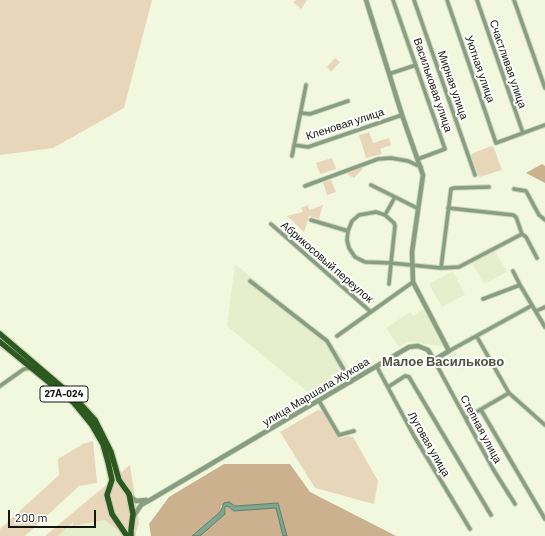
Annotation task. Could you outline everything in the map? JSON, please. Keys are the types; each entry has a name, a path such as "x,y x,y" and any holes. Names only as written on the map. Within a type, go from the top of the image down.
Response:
{"main road":[{"name":"27А-024","path":"0,334 76,399 90,414 105,438 111,452 116,475 128,494 133,518 132,536"},
{"name":"27А-024","path":"0,342 74,402 92,425 106,452 112,476 108,498 114,520 127,536"},
{"path":"110,489 119,486 124,488"},
{"path":"117,523 125,524 133,518"}],"street":[{"path":"372,0 366,1 402,115 423,175 417,208 411,265 413,282 449,351"},
{"name":"Васильковая улица","path":"393,0 446,149 418,159"},
{"name":"Мирная улица","path":"414,0 475,175"},
{"name":"Уютная улица","path":"447,0 496,143 523,133"},
{"name":"Счастливая улица","path":"477,0 523,133"},
{"path":"514,0 545,88"},
{"path":"389,74 416,65"},
{"path":"292,156 306,85"},
{"path":"301,113 310,114 348,101"},
{"name":"Кленовая улица","path":"294,145 308,147 402,115"},
{"path":"523,133 545,125"},
{"path":"305,186 378,159 391,158 408,161 421,167"},
{"path":"371,185 417,208"},
{"path":"441,268 449,192 454,188 489,187"},
{"path":"514,189 526,191 539,215 545,220"},
{"path":"385,215 395,197"},
{"path":"448,208 514,215 522,234 526,237 537,258"},
{"path":"389,284 391,263 395,226 385,215 376,212 359,215 352,221 348,231 348,248 355,257 365,262 391,263 441,268 459,267 522,234"},
{"path":"311,220 348,231"},
{"name":"Абрикосовый переулок","path":"271,224 371,312"},
{"path":"513,271 531,306 536,311 545,327"},
{"path":"250,281 327,341 351,382"},
{"path":"337,336 413,282"},
{"path":"483,299 520,285"},
{"path":"434,360 531,306"},
{"path":"536,311 545,307"},
{"path":"477,337 509,393 545,425"},
{"name":"улица Маршала Жукова","path":"133,518 141,505 409,347 418,346 428,350 434,360"},
{"path":"7,348 24,365 24,369"},
{"name":"Степная улица","path":"434,360 493,469 515,504"},
{"name":"Луговая улица","path":"377,367 414,436 470,529"},
{"path":"0,386 24,369 31,368"},
{"path":"388,388 405,376 409,377 491,515"},
{"path":"466,418 509,393"},
{"path":"319,401 339,435 354,432"},
{"path":"482,410 545,519"},
{"path":"128,494 136,501 150,500"}],"shaded area":[{"path":"0,0 152,0 124,108 53,148 0,155"},
{"path":"296,0 307,0 301,9 293,2"},
{"path":"335,58 340,62 331,72 327,67"},
{"path":"369,132 373,143 389,138 391,145 380,149 382,154 366,158 359,135"},
{"path":"492,146 502,170 479,177 471,156 473,153"},
{"path":"332,158 336,169 320,174 316,163"},
{"path":"542,164 545,166 545,183 526,173"},
{"path":"362,167 363,169 354,178 346,172"},
{"path":"331,180 336,192 327,195 323,182"},
{"path":"308,205 309,210 323,205 319,219 309,216 304,232 287,216 303,212 301,208"},
{"path":"494,249 507,272 484,284 471,261"},
{"path":"235,264 331,342 354,375 315,398 227,326"},
{"path":"453,271 465,295 442,307 429,284"},
{"path":"423,309 443,346 408,342 399,347 386,328 410,312 413,316"},
{"path":"455,352 464,368 462,369 461,367 456,368 449,356"},
{"path":"318,410 324,412 337,436 341,438 348,436 353,437 378,481 374,504 315,488 280,432"},
{"path":"93,441 97,483 79,486 25,536 0,536 0,529 59,475 58,459 83,444"},
{"path":"224,464 290,464 310,492 396,536 287,536 278,503 235,506 229,502 221,506 220,512 192,536 151,536 149,524 169,497"},
{"path":"130,465 139,523 136,536 121,536 120,532 105,520 73,526 73,522 58,536 45,536"},
{"path":"229,502 235,506 278,503 287,536 283,536 276,508 234,511 228,506 225,507 225,514 200,536 192,536 220,512 224,503"},
{"path":"226,506 229,506 234,511 276,508 283,536 200,536 225,514"},
{"path":"105,520 120,532 121,536 58,536 73,522 74,526"}],"district":[{"name":"Малое Васильково","path":"443,362"}]}
